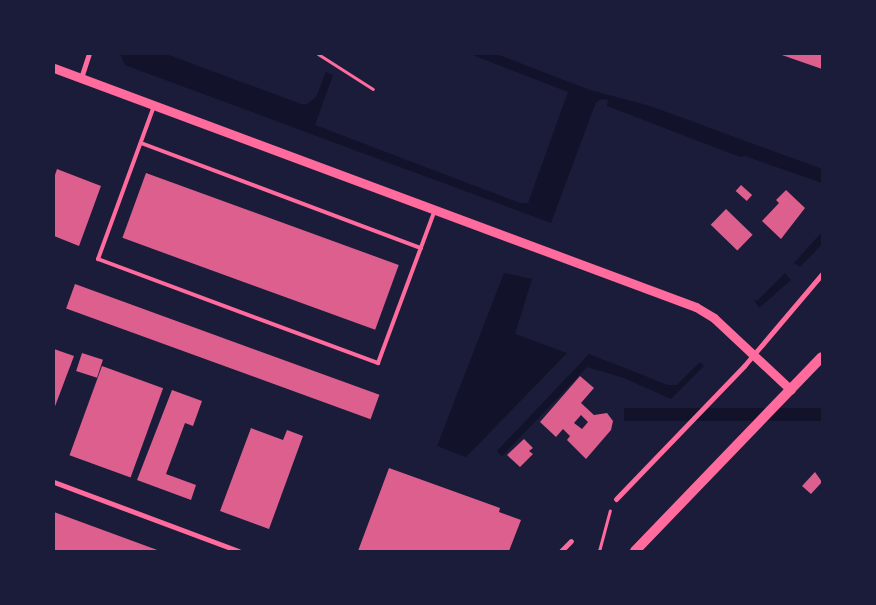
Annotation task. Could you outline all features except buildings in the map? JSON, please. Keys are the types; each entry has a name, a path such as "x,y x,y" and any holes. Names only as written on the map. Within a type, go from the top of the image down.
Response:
{"main road":[{"path":"635,551 822,357"}],"street":[{"path":"81,78 89,54"},
{"path":"54,68 696,307 714,318 754,353 791,390"},
{"path":"616,499 754,353 822,274"},
{"path":"54,482 239,551"},
{"path":"561,551 571,541"}],"lane":[{"path":"154,106 98,259 378,363 435,210"},
{"path":"141,143 421,248"}],"path":[{"path":"318,54 373,89"},
{"path":"599,551 610,506 616,499"}],"shaded area":[{"path":"120,54 166,54 301,104 307,104 316,97 326,72 333,75 315,125 520,203 528,203 568,92 470,54 496,54 590,90 650,106 822,169 822,183 745,156 740,157 607,106 608,100 602,99 596,102 551,223 125,65"},
{"path":"822,232 822,244 800,267 794,263"},
{"path":"504,273 532,279 515,334 567,353 466,457 437,446"},
{"path":"785,273 791,280 759,308 754,300 757,301"},
{"path":"589,354 668,385 677,385 700,362 704,366 671,399 624,378 587,367 502,456 497,451"},
{"path":"624,408 822,408 822,421 624,421"}]}
